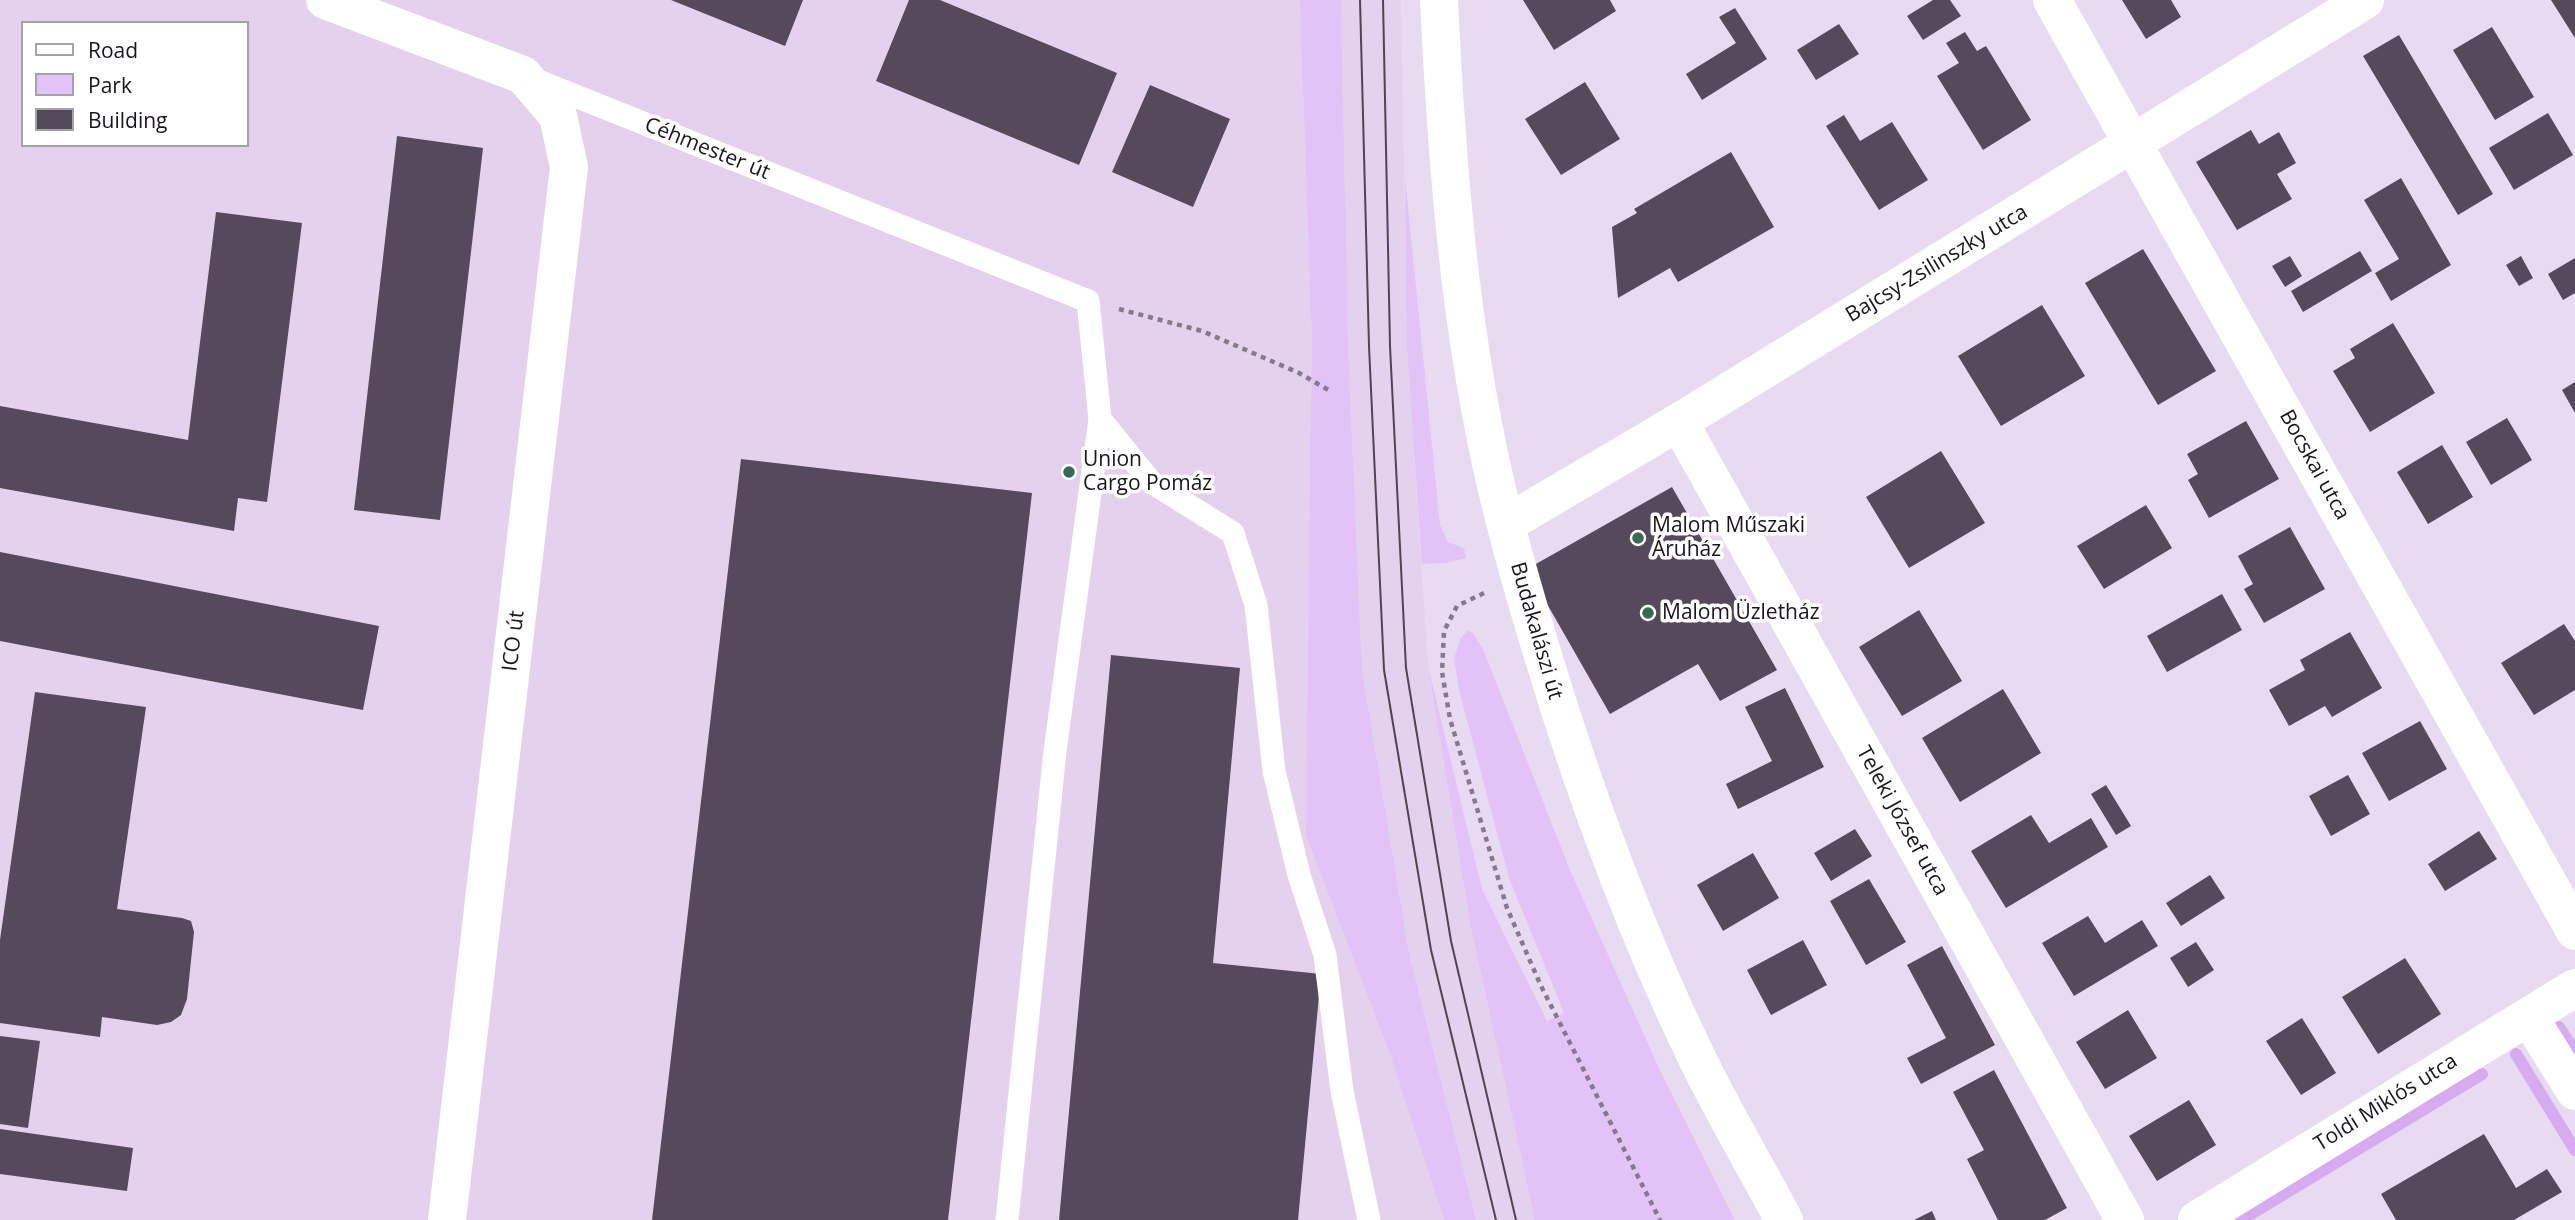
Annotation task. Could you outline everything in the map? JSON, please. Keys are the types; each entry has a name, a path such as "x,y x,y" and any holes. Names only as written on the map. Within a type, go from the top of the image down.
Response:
{"street":[{"name":"Céhmester út","path":"325,0 523,75"},
{"name":"Budakalászi út","path":"1439,0 1447,147 1456,238 1484,429 1519,576 1575,762 1636,920 1695,1054 1784,1220"},
{"name":"Bocskai utca","path":"2052,0 2575,931"},
{"name":"Bajcsy-Zsilinszky utca","path":"1506,524 1679,422 2365,0"},
{"name":"ICO út","path":"447,1220 569,167 558,116 523,75"},
{"name":"Teleki József utca","path":"1679,422 2125,1220"},
{"name":"Toldi Miklós utca","path":"2197,1220 2575,988"},
{"path":"2529,1017 2575,1091"}],"lane":[{"name":"Céhmester út","path":"523,75 1088,301"},
{"path":"1007,1220 1055,751 1100,419 1088,301"},
{"path":"1100,419 1151,482 1233,533 1256,605 1274,771 1299,875 1325,955 1342,1091 1369,1220"}],"path":[{"path":"1088,301 1202,331 1298,373 1332,392"},
{"path":"1519,576 1457,606 1444,631 1442,673 1450,719 1507,908 1541,986 1660,1220"}],"shaded area":[{"path":"0,0 1300,0 1312,343 1389,1051 1444,1220 0,1220"},
{"path":"1341,0 1401,0 1407,349 1428,666 1472,932 1535,1220 1476,1220 1410,958 1362,672 1348,347"}],"green space":[{"path":"1300,0 1341,0 1348,347 1362,672 1410,958 1476,1220 1444,1220 1389,1051 1306,835 1312,343"},
{"path":"1405,177 1440,525 1448,542 1464,548 1466,558 1446,563 1422,564 1407,349"},
{"path":"1468,630 1483,649 1570,870 1662,1075 1735,1220 1535,1220 1472,932 1428,666 1482,889 1547,1021 1564,1013 1509,878 1460,694 1454,659 1460,639"}],"building":[{"path":"671,0 803,0 785,46"},
{"path":"909,0 940,0 1117,73 1079,165 876,81"},
{"path":"1523,0 1610,0 1616,11 1554,50"},
{"path":"1933,0 1950,0 1961,16 1923,40 1907,16"},
{"path":"2122,0 2171,0 2181,17 2146,39"},
{"path":"2551,0 2575,0 2575,38"},
{"path":"1735,8 1767,59 1702,100 1686,74 1736,43 1719,17"},
{"path":"1839,24 1859,54 1816,80 1797,50"},
{"path":"2492,27 2534,97 2495,120 2453,50"},
{"path":"1965,32 1977,51 1986,46 2031,120 1983,150 1937,76 1959,63 1946,43"},
{"path":"2399,35 2493,194 2458,215 2363,56"},
{"path":"1585,82 1620,139 1561,175 1525,119"},
{"path":"1150,85 1230,119 1193,207 1112,172"},
{"path":"2548,113 2573,155 2514,190 2489,148"},
{"path":"1844,115 1860,141 1892,122 1928,180 1879,210 1826,126"},
{"path":"2251,130 2259,144 2279,132 2296,163 2277,174 2292,199 2237,230 2196,162"},
{"path":"397,136 483,148 440,520 354,510"},
{"path":"1731,152 1774,227 1678,282 1670,268 1618,298 1612,227 1637,213 1634,209"},
{"path":"2401,178 2451,265 2391,301 2375,273 2399,259 2364,200"},
{"path":"216,212 302,223 267,502 238,498 234,531 0,488 0,406 188,440"},
{"path":"2143,249 2216,371 2158,405 2085,283"},
{"path":"2360,251 2372,271 2303,312 2291,291"},
{"path":"2290,256 2302,276 2285,287 2272,266"},
{"path":"2521,256 2533,278 2519,286 2506,265"},
{"path":"2575,258 2575,293 2563,300 2548,274"},
{"path":"2042,305 2085,376 2001,426 1958,356"},
{"path":"2393,323 2435,393 2370,432 2333,371 2355,358 2350,349"},
{"path":"2575,382 2575,413 2562,390"},
{"path":"2507,418 2532,460 2491,485 2466,442"},
{"path":"2246,421 2279,479 2209,518 2188,480 2198,474 2187,454"},
{"path":"2442,445 2473,497 2428,524 2397,472"},
{"path":"1941,451 1985,523 1909,568 1866,497"},
{"path":"741,459 1032,493 948,1220 652,1220"},
{"name":"Malom Üzletház","path":"1672,487 1777,670 1720,701 1698,664 1610,714 1527,569"},
{"path":"2146,505 2172,548 2104,589 2077,546"},
{"path":"2290,527 2325,589 2264,623 2244,589 2253,584 2238,556"},
{"path":"0,552 379,626 363,710 0,641"},
{"path":"2222,594 2242,630 2167,672 2147,636"},
{"path":"1919,610 1962,681 1902,716 1859,647"},
{"path":"2564,624 2575,641 2575,690 2534,715 2501,663"},
{"path":"2350,632 2382,688 2332,717 2325,706 2289,726 2269,690 2305,670 2300,660"},
{"path":"1111,655 1240,668 1213,963 1321,974 1298,1220 1059,1220"},
{"path":"1785,688 1824,767 1738,809 1726,784 1772,761 1745,707"},
{"path":"2003,689 2041,753 1960,802 1922,738"},
{"path":"35,692 146,707 117,909 191,921 194,932 187,999 181,1015 171,1022 157,1025 102,1017 100,1037 0,1023 0,940"},
{"path":"2420,721 2447,769 2389,801 2362,753"},
{"path":"2348,775 2370,814 2331,836 2309,796"},
{"path":"2106,785 2131,826 2116,835 2091,794"},
{"path":"2031,815 2049,843 2091,818 2108,847 2006,908 1971,851"},
{"path":"1855,829 1872,856 1831,881 1814,853"},
{"path":"2479,831 2497,859 2445,891 2428,864"},
{"path":"1753,853 1779,898 1723,931 1697,885"},
{"path":"2210,875 2225,898 2181,926 2166,903"},
{"path":"1869,879 1906,942 1866,965 1830,901"},
{"path":"2088,916 2105,943 2142,920 2158,946 2074,996 2042,943"},
{"path":"1803,940 1827,985 1771,1015 1747,970"},
{"path":"2196,942 2214,970 2188,987 2170,958"},
{"path":"1942,946 1995,1045 1921,1084 1907,1058 1946,1038 1907,965"},
{"path":"2405,958 2441,1014 2378,1054 2342,997"},
{"path":"2128,1010 2157,1058 2105,1089 2076,1042"},
{"path":"2302,1018 2336,1073 2301,1095 2266,1041"},
{"path":"0,1036 40,1041 28,1128 0,1124"},
{"path":"1994,1070 2067,1208 2045,1220 1998,1220 1967,1159 1984,1150 1953,1092"},
{"path":"2189,1100 2216,1145 2157,1181 2129,1136"},
{"path":"0,1129 133,1148 127,1191 0,1174"},
{"path":"2484,1134 2516,1188 2547,1169 2562,1192 2514,1220 2396,1220 2381,1194"},
{"path":"1932,1211 1936,1220 1914,1220"}],"waterway":[{"path":"2559,1027 2575,1052"},
{"path":"2516,1054 2575,1150"},
{"path":"2241,1220 2482,1074"}],"tram line":[{"path":"1360,0 1369,346 1384,670 1431,950 1496,1220"},
{"path":"1383,0 1390,346 1406,668 1451,941 1516,1220"}],"place":[{"name":"Union Cargo Pomáz","path":"1069,472"},
{"name":"Malom Műszaki Áruház","path":"1638,538"},
{"name":"Malom Üzletház","path":"1648,613"}]}
